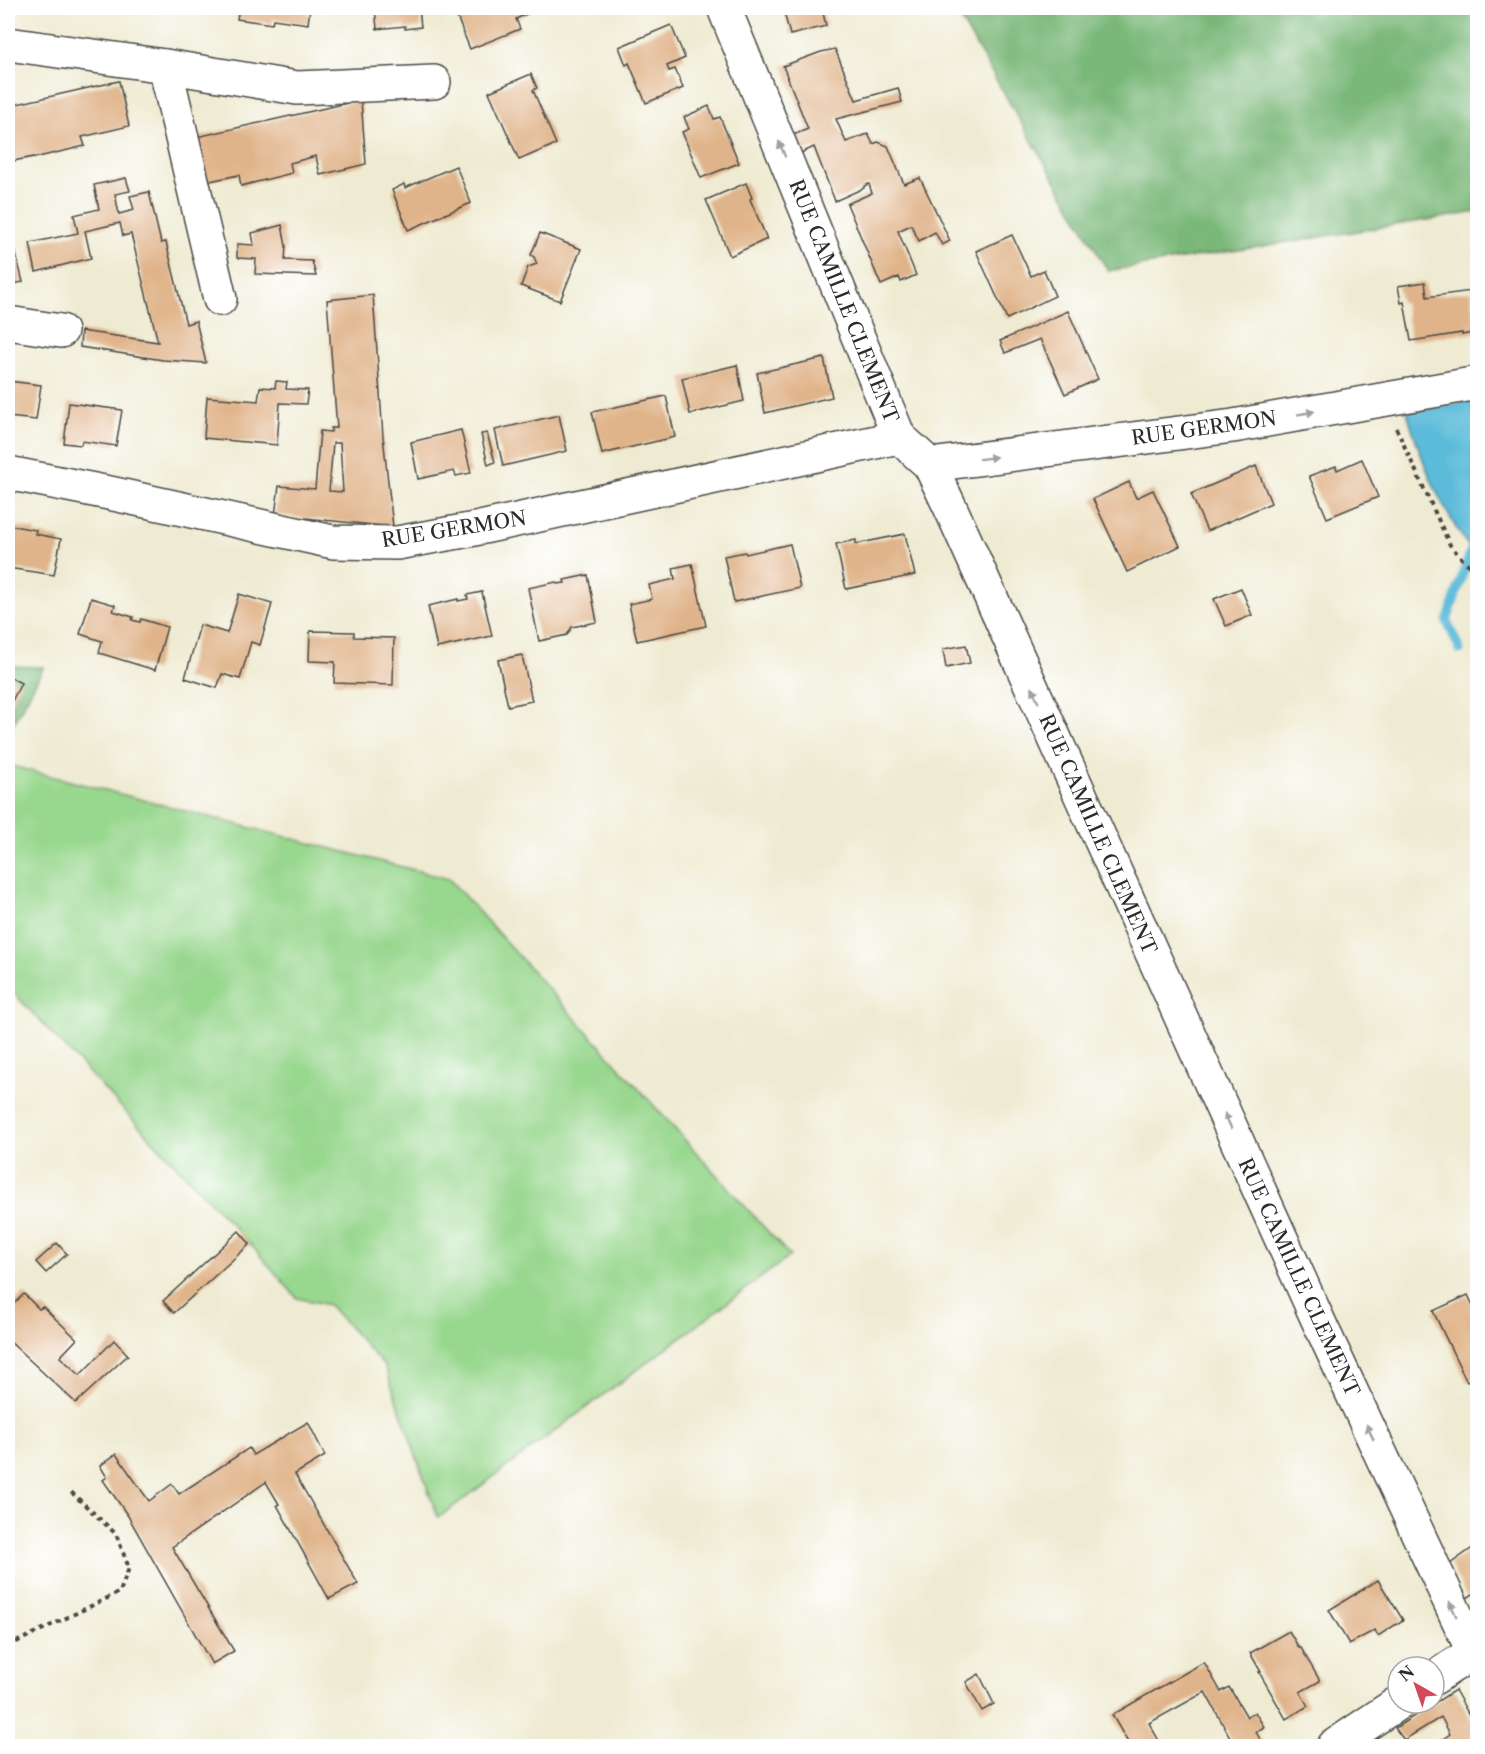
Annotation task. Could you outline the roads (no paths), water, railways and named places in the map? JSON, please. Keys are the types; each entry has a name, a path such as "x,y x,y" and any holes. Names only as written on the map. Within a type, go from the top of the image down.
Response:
{"street":[{"name":"RUE CAMILLE CLEMENT","path":"724,8 899,437 930,465 951,509 1318,1320 1476,1654"},
{"path":"8,44 165,66 297,88 434,82"},
{"path":"165,66 220,299"},
{"path":"8,323 61,331"},
{"name":"RUE GERMON","path":"930,465 1233,426 1478,383"},
{"name":"RUE GERMON","path":"8,473 333,542 397,543 476,529 899,437"},
{"path":"1446,1671 1476,1654"},
{"path":"1334,1746 1386,1711"}],"water":[{"path":"1478,400 1477,557 1454,524 1435,489 1419,451 1407,412"}],"waterway":[{"path":"1460,650 1447,621 1471,550 1478,538"}]}
